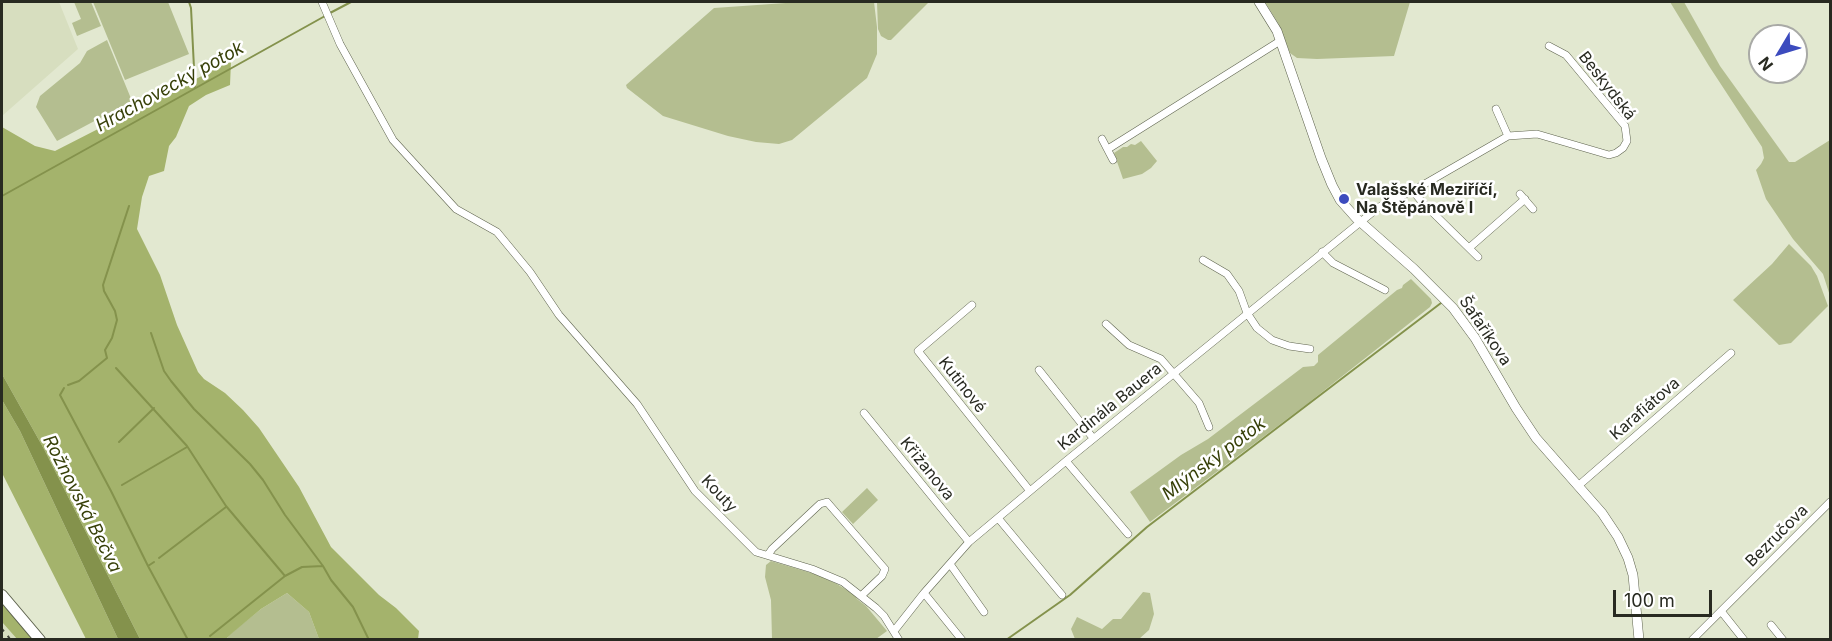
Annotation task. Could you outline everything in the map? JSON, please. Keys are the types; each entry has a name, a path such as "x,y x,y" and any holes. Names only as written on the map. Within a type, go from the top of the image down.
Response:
{"main road":[{"path":"2,595 40,639"}],"street":[{"name":"Kouty","path":"322,2 340,44 393,140 456,209 496,232 530,272 559,315 637,404 695,491 754,550 843,582 876,608 899,639"},
{"name":"Šafaříkova","path":"1259,2 1271,19 1332,185 1343,204 1453,308 1532,432 1610,525 1626,551 1633,575 1639,639"},
{"path":"1108,149 1280,41"},
{"name":"Beskydská","path":"1360,222 1382,205 1413,191 1508,136 1537,134 1609,155 1623,148 1627,141 1625,126 1566,55 1549,46"},
{"path":"1496,109 1508,136"},
{"path":"1102,139 1113,160"},
{"path":"1413,191 1478,257"},
{"path":"1469,248 1522,196 1533,209"},
{"name":"Kardinála Bauera","path":"894,631 969,542 1093,438 1360,222"},
{"path":"1322,252 1333,263 1385,290"},
{"path":"1203,260 1227,274 1239,291 1247,313 1257,328 1272,340 1289,346 1310,349"},
{"name":"Kutinové","path":"972,305 918,351 1030,491"},
{"path":"1106,324 1129,345 1161,359 1199,404 1209,427"},
{"name":"Karafiátova","path":"1578,486 1731,352"},
{"path":"1039,370 1093,438"},
{"name":"Křižanova","path":"864,413 969,542"},
{"path":"1066,461 1128,534"},
{"path":"768,555 820,504 827,502 885,568 882,576 861,596"},
{"name":"Bezručova","path":"1692,639 1830,502"},
{"path":"998,518 1062,595"},
{"path":"950,564 984,612"},
{"path":"924,593 962,639"},
{"path":"1721,611 1744,639"},
{"path":"1771,625 1783,639"}],"shaded area":[{"path":"2,2 59,2 78,49 2,116"},
{"path":"74,2 91,2 101,26 77,36 72,23 81,19"},
{"path":"93,2 168,2 189,54 125,80"},
{"path":"800,2 874,2 877,54 867,78 792,140 779,144 756,142 663,116 627,88 626,85 714,8"},
{"path":"877,2 929,2 891,40 888,40 881,36 878,29"},
{"path":"1265,2 1410,2 1394,56 1317,59 1297,58 1290,53 1278,23"},
{"path":"1670,2 1684,2 1720,66 1789,162 1795,162 1830,140 1830,296 1823,274 1793,239 1766,199 1756,170 1764,158 1762,147"},
{"path":"107,40 132,101 57,141 36,107 40,96 80,63 87,51"},
{"path":"231,61 230,85 206,95 189,106 176,137 169,146 164,171 149,176 142,197 137,229 160,275 177,325 198,372 204,379 225,393 259,428 299,487 331,547 419,631 418,639 319,639 309,612 287,593 261,609 226,639 140,639 44,449 2,374 2,127 35,146 55,151"},
{"path":"1141,141 1157,161 1142,174 1123,179 1114,153 1123,147 1135,145"},
{"path":"1789,244 1811,266 1828,306 1791,343 1779,345 1733,300 1772,264"},
{"path":"1411,279 1431,299 1430,307 1307,404 1150,522 1130,492 1181,455 1208,439 1303,367 1314,366 1318,362 1318,355"},
{"path":"2,374 44,449 140,639 118,639 20,431 2,400"},
{"path":"2,400 20,431 118,639 86,639 2,473"},
{"path":"867,488 878,500 853,524 842,512"},
{"path":"771,561 818,575 837,584 855,595 887,631 876,639 772,639 771,600 765,577 766,565"},
{"path":"1143,592 1150,593 1154,614 1149,630 1139,639 1075,639 1071,629 1077,617 1102,629 1113,619 1121,619"},
{"path":"287,593 309,612 319,639 226,640 230,634 261,609"},
{"path":"2,602 35,639 17,639 2,622"},
{"path":"2,622 17,639 2,637"}],"waterway":[{"path":"189,2 195,88"},
{"name":"Hrachovecký potok","path":"330,13 351,2"},
{"name":"Hrachovecký potok","path":"2,196 325,16"},
{"path":"68,385 79,381 107,358 105,350 112,338 117,320 103,285 129,206"},
{"name":"Mlýnský potok","path":"1006,640 1070,595 1147,527 1441,303"},
{"path":"151,333 164,371 171,381 194,409 250,464 263,480 331,580 353,607 369,640"},
{"path":"116,368 187,446 226,506 285,576"},
{"path":"64,388 60,395 188,640"},
{"path":"119,442 154,408"},
{"path":"122,485 187,447"},
{"path":"159,558 226,507"},
{"path":"148,566 154,562"},
{"path":"210,636 285,576 302,567 323,566"}],"railway":[{"path":"2,629 11,640"}],"place":[{"name":"Valašské Meziříčí, Na Štěpánově I","path":"1344,199"}],"water label":[{"name":"Rožnovská Bečva","path":"82,504"}]}
